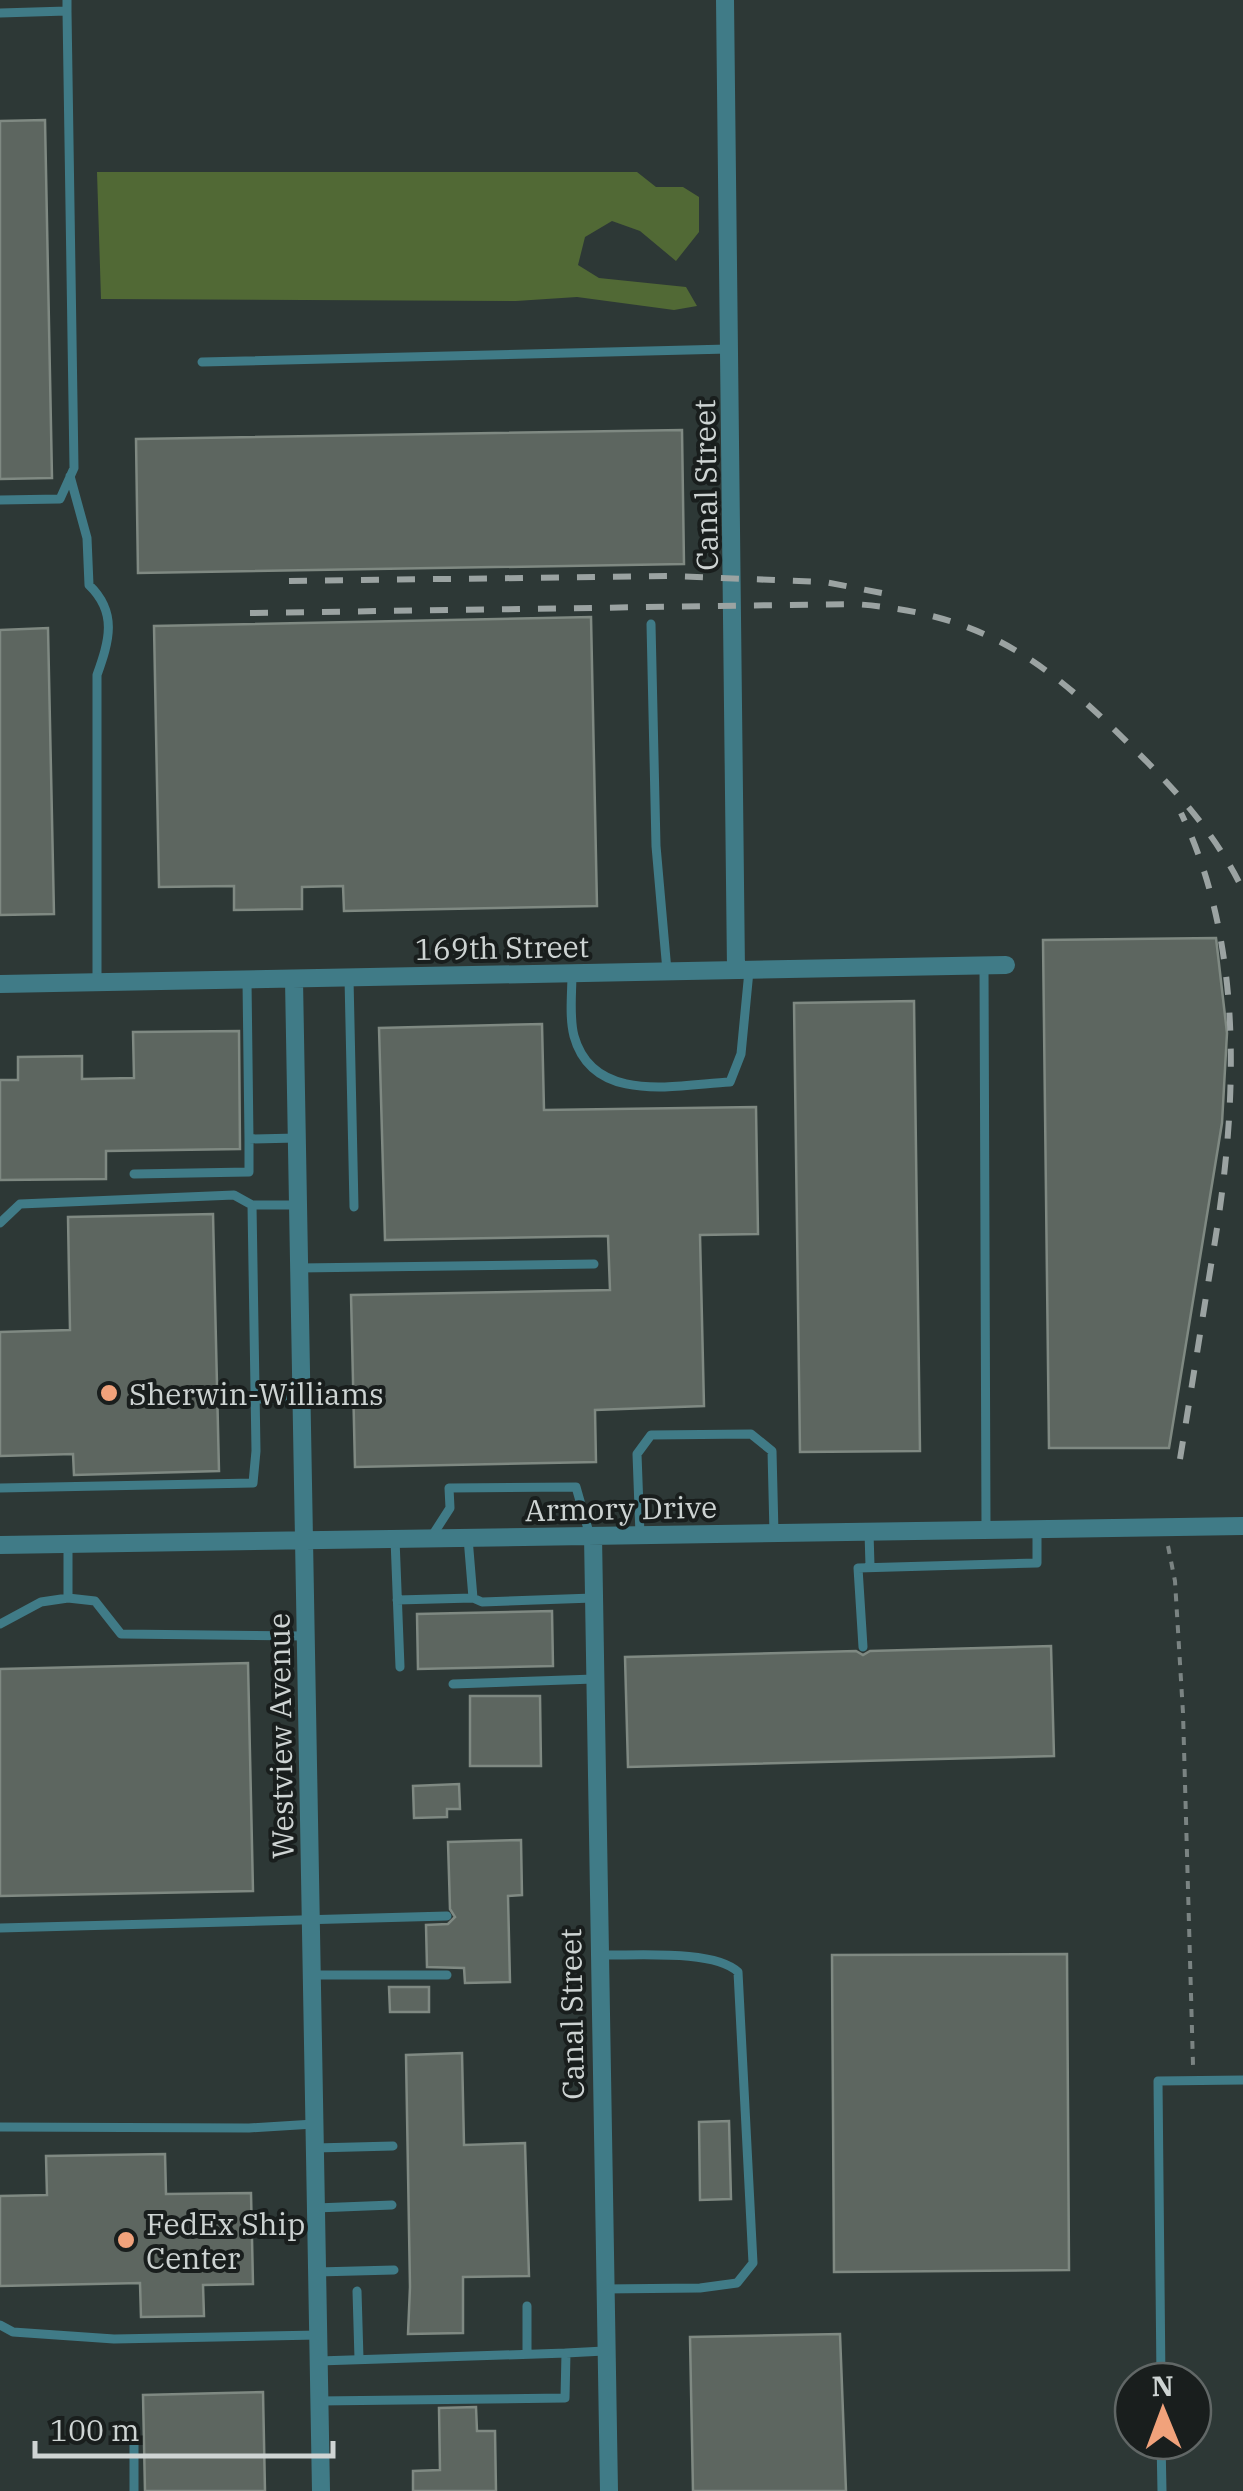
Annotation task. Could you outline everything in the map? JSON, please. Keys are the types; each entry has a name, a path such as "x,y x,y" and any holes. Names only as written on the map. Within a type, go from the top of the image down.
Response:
{"street":[{"name":"Canal Street","path":"725,0 742,970"},
{"name":"169th Street","path":"0,984 1006,965"},
{"name":"Westview Avenue","path":"294,980 321,2491"},
{"name":"Armory Drive","path":"0,1546 1243,1526"},
{"name":"Canal Street","path":"591,1536 609,2491"}],"lane":[{"path":"0,13 67,6 74,468 60,499 0,500"},
{"path":"202,362 730,349"},
{"path":"70,476 87,538 89,584 101,596 110,637 96,675 98,982"},
{"path":"651,624 656,846 666,971"},
{"path":"984,966 986,1530"},
{"path":"572,973 574,1035 588,1064 609,1082 648,1087 730,1082 742,1054 742,970"},
{"path":"349,978 354,1206"},
{"path":"134,1174 249,1172 247,980"},
{"path":"249,1139 297,1138"},
{"path":"0,1222 20,1204 234,1195 252,1205 298,1205"},
{"path":"0,1488 253,1483 256,1451 252,1205"},
{"path":"299,1268 594,1264"},
{"path":"255,1400 302,1399"},
{"path":"640,1535 637,1454 651,1435 751,1434 772,1452 774,1533"},
{"path":"430,1539 450,1508 449,1488 576,1486 591,1536"},
{"path":"862,1647 858,1568 1037,1563 1037,1529"},
{"path":"869,1532 870,1566"},
{"path":"468,1538 472,1598"},
{"path":"396,1539 400,1667"},
{"path":"68,1544 68,1598"},
{"path":"0,1624 41,1602 68,1598 94,1601 121,1634 306,1636"},
{"path":"398,1600 593,1598"},
{"path":"454,1684 594,1679"},
{"path":"0,1928 446,1916"},
{"path":"598,1955 694,1957 727,1963 738,1972 753,2263 737,2283 700,2288 603,2290"},
{"path":"312,1975 447,1975"},
{"path":"1161,2361 1158,2081 1243,2080"},
{"path":"0,2127 314,2124"},
{"path":"315,2148 393,2146"},
{"path":"316,2208 392,2205"},
{"path":"317,2272 394,2270"},
{"path":"358,2291 359,2359"},
{"path":"527,2306 527,2354"},
{"path":"0,2326 14,2332 114,2339 318,2335"},
{"path":"319,2361 604,2351"},
{"path":"320,2401 565,2398 566,2353"},
{"path":"134,2427 134,2491"},
{"path":"1161,2461 1162,2491"}],"path":[{"path":"1164,1527 1178,1616 1193,2080"}],"green space":[{"path":"97,172 637,172 656,187 683,187 699,197 699,232 676,261 640,231 612,221 585,237 578,265 599,278 686,287 697,306 674,310 577,297 516,301 101,299"}],"building":[{"path":"45,120 52,478 0,479 0,121"},
{"path":"682,430 684,564 138,573 136,439"},
{"path":"591,617 597,906 344,911 343,886 302,887 302,909 234,910 234,886 159,887 154,626"},
{"path":"48,628 54,914 0,915 0,630"},
{"path":"1216,938 1227,1033 1222,1123 1169,1448 1049,1448 1043,940"},
{"path":"914,1001 920,1451 800,1452 794,1003"},
{"path":"542,1024 544,1110 756,1107 758,1234 700,1235 704,1406 595,1410 596,1462 355,1467 351,1295 610,1290 608,1236 385,1240 379,1028"},
{"path":"239,1031 240,1149 106,1151 106,1179 0,1180 0,1080 18,1080 18,1057 82,1056 82,1079 134,1078 133,1032"},
{"name":"Sherwin-Williams","path":"213,1214 219,1471 74,1475 73,1454 0,1456 0,1332 70,1330 68,1217"},
{"path":"552,1611 553,1666 418,1669 417,1614"},
{"path":"1051,1646 1054,1756 628,1767 625,1657 856,1651 863,1655 870,1651"},
{"path":"248,1663 253,1891 0,1896 0,1669"},
{"path":"470,1696 540,1696 541,1766 470,1766"},
{"path":"459,1784 460,1809 447,1809 447,1817 414,1818 413,1786"},
{"path":"521,1840 522,1895 508,1896 510,1982 465,1983 464,1968 427,1967 426,1925 448,1924 455,1917 450,1909 448,1842"},
{"path":"1067,1954 1069,2270 834,2272 832,1955"},
{"path":"389,1987 429,1987 429,2012 390,2012"},
{"path":"462,2053 464,2145 525,2143 529,2276 463,2277 463,2333 408,2334 406,2055"},
{"path":"729,2121 731,2199 700,2200 699,2122"},
{"name":"FedEx Ship Center","path":"165,2154 166,2194 251,2193 253,2284 203,2285 204,2316 141,2317 140,2283 0,2286 0,2196 47,2195 46,2156"},
{"path":"840,2334 846,2491 693,2491 690,2337"},
{"path":"263,2392 265,2491 145,2491 143,2395"},
{"path":"476,2407 477,2431 495,2431 496,2491 413,2491 413,2471 440,2470 439,2408"}],"railway":[{"path":"289,581 671,576 825,582 897,596"},
{"path":"250,613 854,604 939,618 1008,646 1069,688 1164,779 1220,850 1243,890"},
{"path":"1180,1459 1223,1187 1231,1077 1225,967 1216,914 1181,813"}],"place":[{"name":"Sherwin-Williams","path":"109,1393"},
{"name":"FedEx Ship Center","path":"126,2240"}]}
